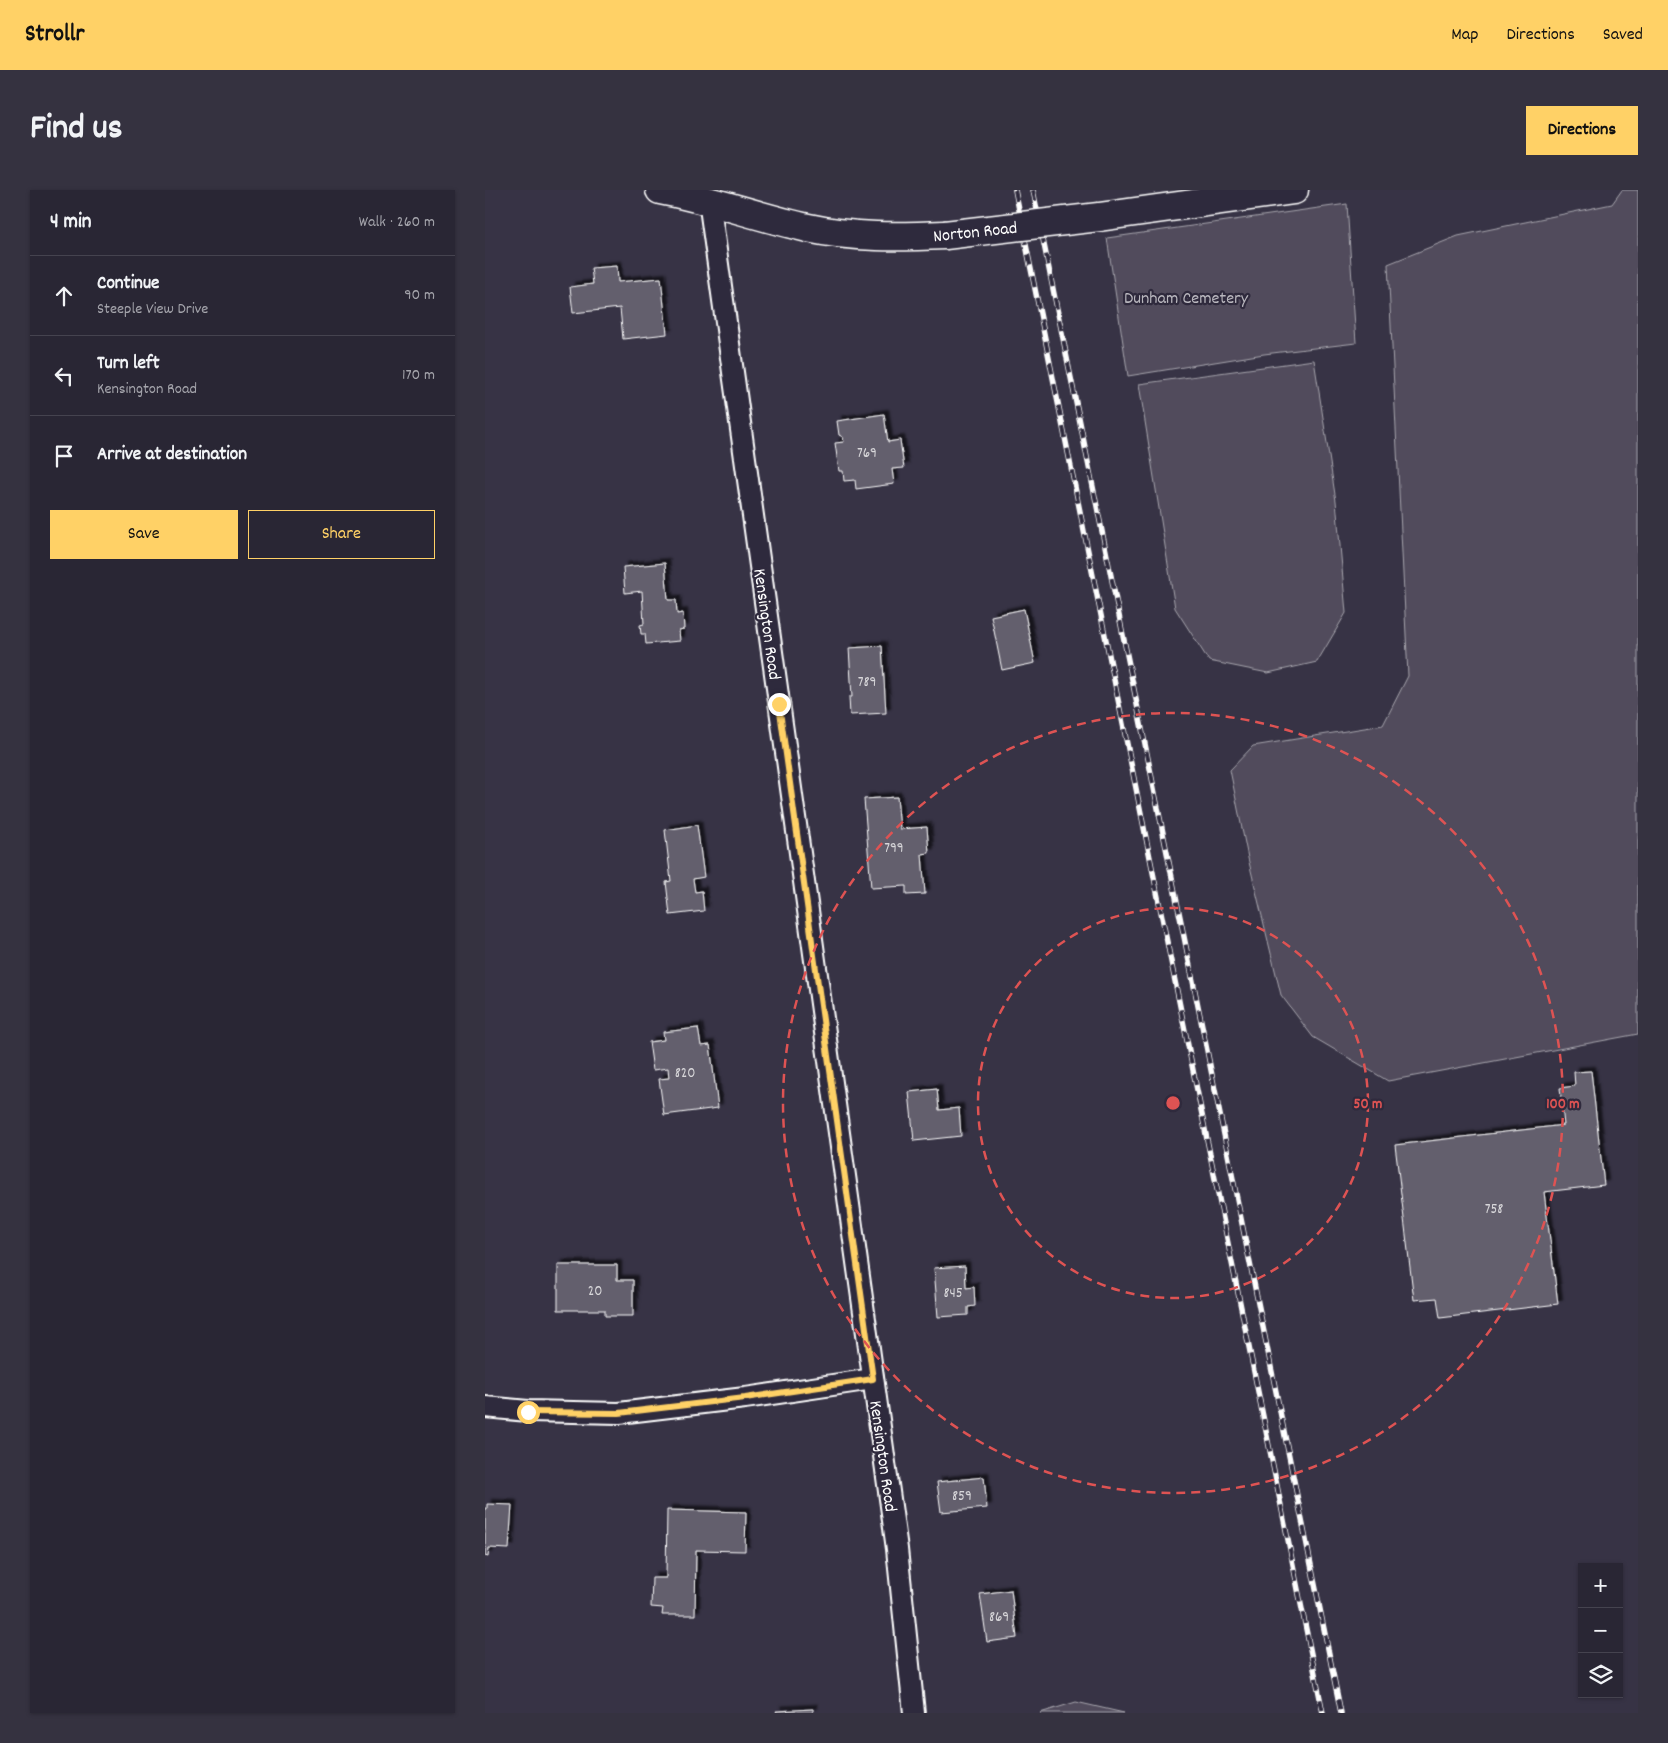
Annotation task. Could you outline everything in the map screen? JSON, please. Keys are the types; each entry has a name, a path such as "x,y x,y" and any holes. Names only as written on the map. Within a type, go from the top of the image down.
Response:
{"main road":[{"name":"Norton Road","path":"660,190 709,195 751,214 799,226 842,234 911,237 945,235 1099,217 1294,190"}],"street":[{"name":"Kensington Road","path":"709,195 897,1549 914,1713"},
{"path":"485,1407 528,1412 619,1413 745,1398 873,1379"}],"green space":[{"path":"1622,190 1638,190 1638,1034 1388,1081 1313,1037 1281,995 1248,858 1230,770 1253,746 1383,725 1408,676 1388,264 1458,236 1612,204"},
{"name":"Dunham Cemetery","path":"1347,204 1356,343 1264,354 1128,376 1107,238"},
{"path":"1314,360 1336,501 1346,613 1317,662 1268,673 1209,661 1175,608 1139,384"},
{"path":"1076,1702 1124,1713 1040,1713"}],"building":[{"path":"617,266 618,282 661,278 667,334 623,339 620,308 573,313 570,287 593,284 591,268"},
{"path":"884,414 888,442 900,440 904,468 892,469 894,484 856,489 855,480 844,481 843,471 839,471 835,443 844,442 843,437 839,435 837,421"},
{"path":"665,563 668,600 676,600 677,614 683,613 684,629 679,630 680,641 646,644 645,634 641,634 640,625 644,624 642,591 625,593 623,567"},
{"path":"1024,609 1035,663 1002,670 991,616"},
{"path":"882,646 886,713 850,715 849,697 852,697 849,648"},
{"path":"897,797 900,829 927,827 929,853 922,854 925,894 906,895 906,886 871,888 864,799"},
{"path":"697,825 704,877 693,879 695,892 702,891 704,911 670,915 666,882 671,881 665,830"},
{"path":"698,1028 701,1046 710,1045 718,1108 664,1115 659,1079 669,1078 668,1068 653,1070 649,1042 664,1040 663,1032"},
{"path":"1591,1071 1604,1185 1544,1192 1558,1304 1440,1318 1437,1298 1414,1300 1395,1145 1564,1125 1560,1088 1575,1086 1574,1072"},
{"path":"937,1089 939,1110 959,1108 961,1136 914,1141 909,1092"},
{"path":"558,1265 617,1265 617,1280 633,1280 633,1316 605,1316 605,1310 558,1310"},
{"path":"965,1266 966,1288 974,1287 975,1306 968,1307 968,1315 938,1317 934,1268"},
{"path":"984,1477 987,1508 941,1512 937,1482"},
{"path":"487,1504 512,1505 509,1549 489,1548 488,1557 485,1556 485,1509 487,1509"},
{"path":"667,1510 746,1512 745,1551 696,1550 695,1615 662,1615 663,1608 651,1607 652,1578 666,1578"},
{"path":"1011,1590 1017,1638 987,1642 980,1594"},
{"path":"813,1709 813,1713 777,1713 776,1711"}],"railway":[{"path":"1015,190 1323,1713"},
{"path":"1033,190 1341,1713"}],"route":[{"path":"528,1412 619,1413 745,1398 873,1379 779,704"}]}
